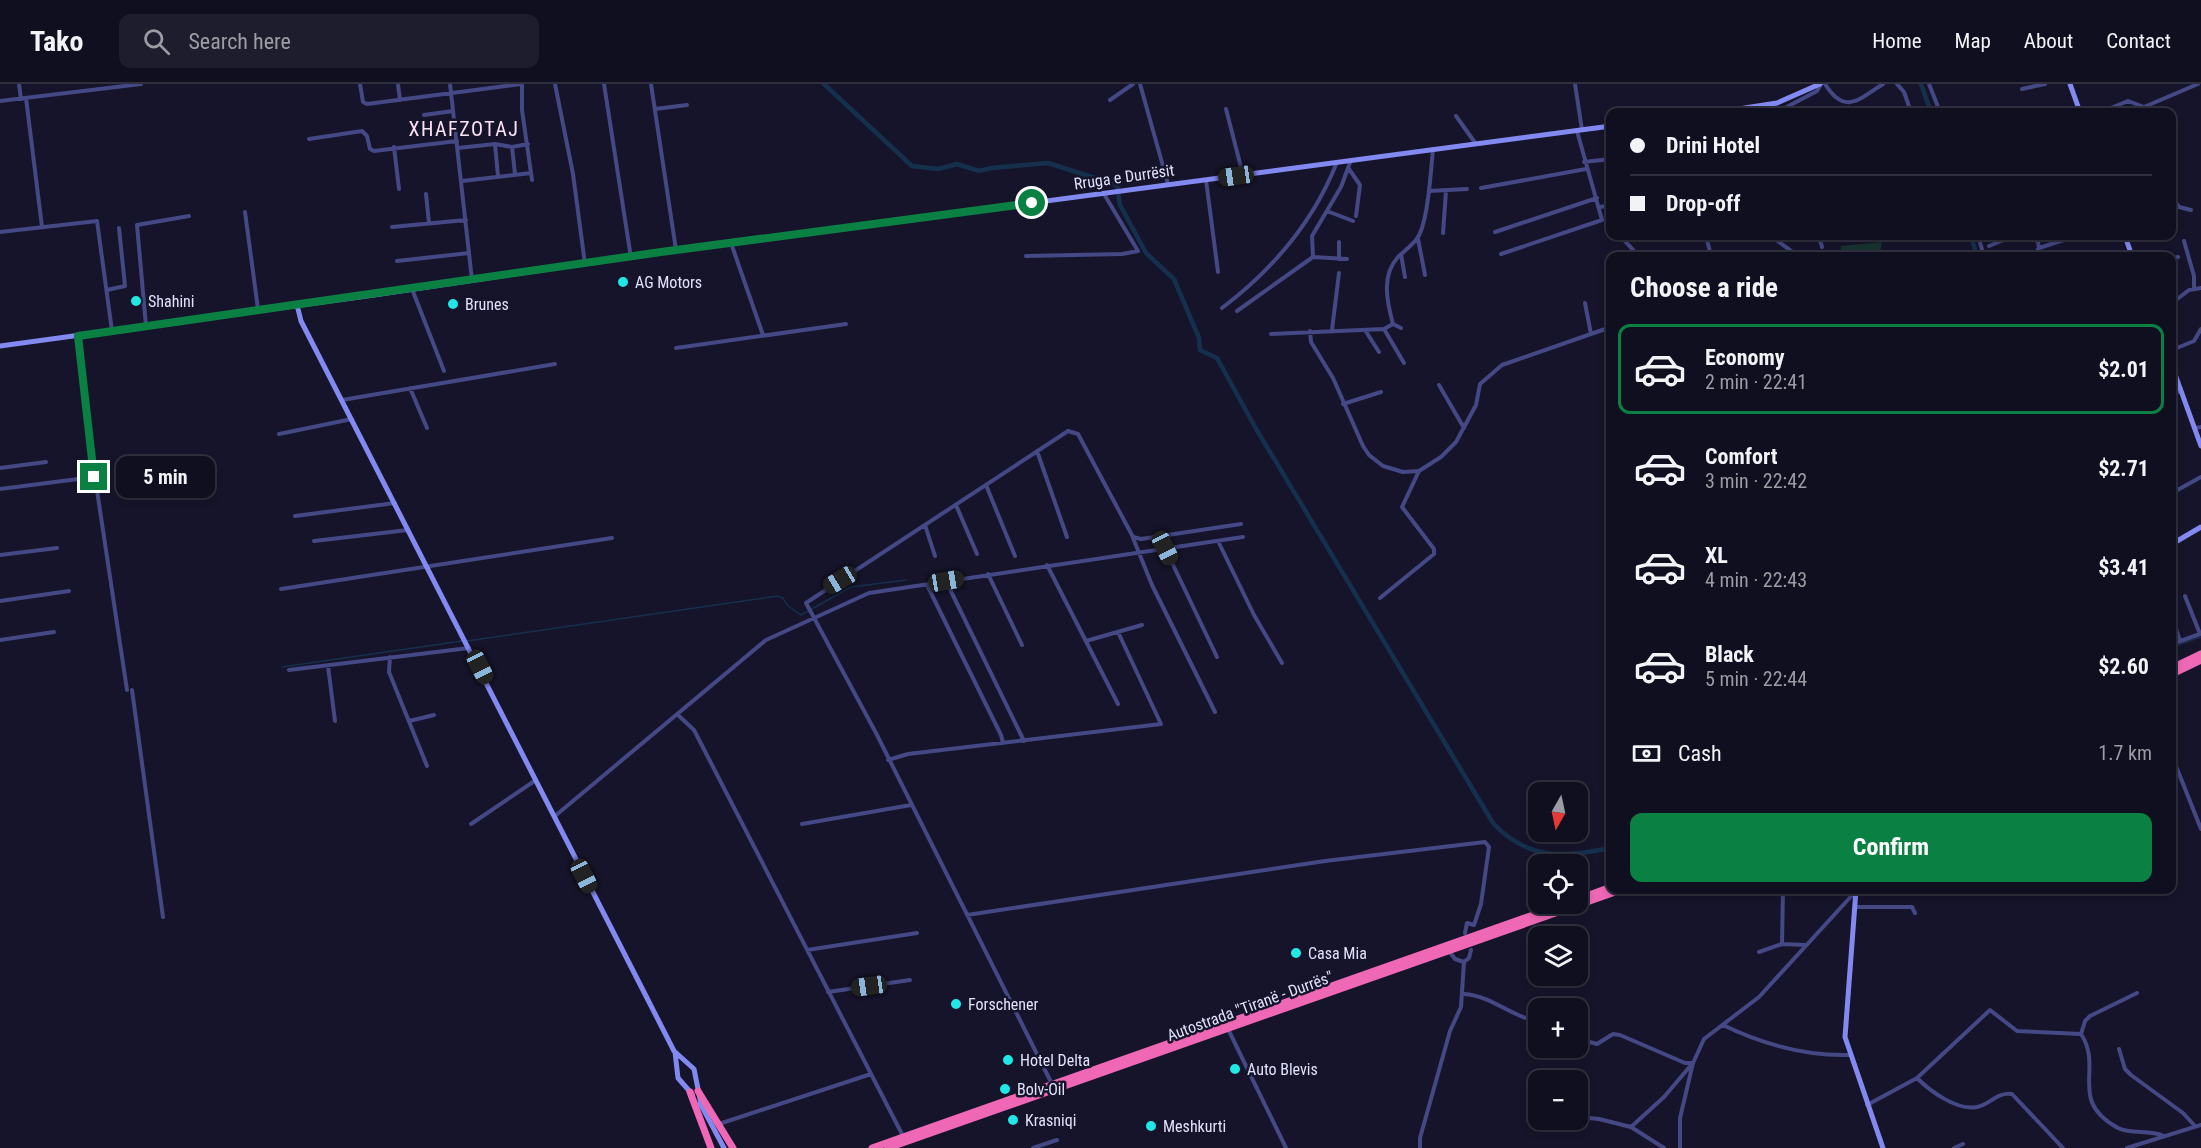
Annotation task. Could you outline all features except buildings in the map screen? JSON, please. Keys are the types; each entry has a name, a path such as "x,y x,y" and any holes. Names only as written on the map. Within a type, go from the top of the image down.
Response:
{"highway":[{"path":"2176,666 2201,654"},
{"path":"2176,672 2201,660"},
{"path":"1588,895 1606,889"},
{"name":"Autostrada \"Tiranë - Durrës\"","path":"888,1148 1610,894"},
{"name":"Autostrada \"Tiranë - Durrës\"","path":"873,1148 904,1143 1052,1085 1536,914"},
{"path":"694,1091 733,1148"},
{"path":"694,1091 711,1148"}],"main road":[{"path":"1745,108 1777,103 1822,84"},
{"path":"2070,84 2079,108"},
{"name":"Rruga e Durrësit","path":"0,346 731,243 1606,127"},
{"path":"297,305 301,321 395,502 426,568 468,643 554,817 674,1050 678,1078 694,1091 724,1148"},
{"path":"2176,376 2198,428 2200,442"},
{"path":"2176,542 2201,527"},
{"path":"1856,894 1845,1021 1849,1055 1883,1148"},
{"path":"674,1050 696,1072 694,1091"},
{"path":"678,1071 689,1065"},
{"path":"683,1084 690,1084 695,1079"}],"street":[{"path":"19,84 42,226"},
{"path":"0,101 141,84"},
{"path":"360,84 364,104 451,95 522,84 532,180"},
{"path":"398,84 400,100"},
{"path":"450,84 472,280"},
{"path":"555,84 573,174 585,264"},
{"path":"604,84 631,258"},
{"path":"651,84 676,251"},
{"path":"1110,100 1133,84"},
{"path":"1140,84 1169,185"},
{"path":"1501,254 1534,241 1600,221 1603,218 1584,162 1575,84"},
{"path":"1785,108 1817,91 1822,84 1832,95 1847,103 1855,102 1883,84"},
{"path":"1897,84 1904,92 1910,108"},
{"path":"1929,84 1938,108"},
{"path":"2022,89 2045,84"},
{"path":"2111,108 2128,101 2144,107 2198,84"},
{"path":"655,109 687,105"},
{"path":"1226,110 1243,175"},
{"path":"424,115 453,111"},
{"path":"1456,116 1476,144"},
{"path":"309,139 362,131 367,136 372,150 457,141"},
{"path":"458,148 495,144 512,147 528,144"},
{"path":"495,144 498,176"},
{"path":"394,147 399,189"},
{"path":"512,147 515,174"},
{"path":"1425,274 1418,238 1429,191 1433,149"},
{"path":"1313,256 1312,237 1328,211 1351,160"},
{"path":"1584,162 1606,160"},
{"path":"1222,308 1246,290 1287,246 1315,205 1337,162"},
{"path":"1349,168 1360,186 1356,216"},
{"path":"1481,188 1586,169"},
{"path":"462,181 531,173"},
{"path":"1206,180 1218,272"},
{"path":"1429,191 1467,189"},
{"path":"1443,233 1446,191"},
{"path":"426,194 429,224"},
{"path":"1026,256 1122,255 1138,251 1104,194"},
{"path":"1495,232 1597,198"},
{"path":"2176,203 2179,207 2191,210"},
{"path":"1600,207 1606,206"},
{"path":"1328,211 1353,221"},
{"path":"245,212 258,309"},
{"path":"146,326 137,225 189,216"},
{"path":"392,227 466,220"},
{"path":"0,232 97,222 112,331"},
{"path":"107,290 125,286 119,228"},
{"path":"1401,328 1393,324 1389,314 1387,278 1393,262 1418,238"},
{"path":"1624,240 1636,252"},
{"path":"1776,240 1792,252"},
{"path":"1820,240 1822,247"},
{"path":"1989,246 2003,240"},
{"path":"2036,240 2039,248"},
{"path":"2036,252 2039,248 2064,240"},
{"path":"2184,241 2194,288"},
{"path":"731,243 763,334"},
{"path":"1339,243 1339,259"},
{"path":"397,261 469,253"},
{"path":"1401,254 1405,278"},
{"path":"1237,311 1313,256 1347,259"},
{"path":"1332,330 1339,273"},
{"path":"2176,300 2194,288 2201,288"},
{"path":"412,289 444,372"},
{"path":"1586,303 1591,334"},
{"path":"676,348 846,324"},
{"path":"1272,333 1384,329 1393,324"},
{"path":"1365,329 1379,352"},
{"path":"1384,329 1404,363"},
{"path":"1380,598 1434,554 1434,549 1402,507 1419,471 1449,450 1464,429 1476,405 1480,384 1502,365 1606,329"},
{"path":"2176,348 2194,341 2201,329"},
{"path":"1310,331 1311,342 1330,372 1358,439 1369,455 1390,468 1419,471"},
{"path":"78,336 94,477 163,917"},
{"path":"342,400 555,364"},
{"path":"1439,385 1464,429"},
{"path":"410,388 427,428"},
{"path":"2176,393 2181,389"},
{"path":"1343,404 1381,392"},
{"path":"279,434 352,419"},
{"path":"1052,1085 888,760 806,604 808,599 1068,431 1078,434 1128,533 1133,537 1142,539 1241,524"},
{"path":"1037,451 1066,537"},
{"path":"0,468 46,462"},
{"path":"0,489 94,477"},
{"path":"2176,491 2201,477"},
{"path":"986,485 1015,556"},
{"path":"295,516 395,502"},
{"path":"956,505 977,554"},
{"path":"925,525 935,556"},
{"path":"314,542 409,530"},
{"path":"1133,537 1137,552 1215,712"},
{"path":"554,817 678,715 726,671 766,640 860,596 988,574 1243,537"},
{"path":"282,589 612,538"},
{"path":"1218,541 1254,615 1282,663"},
{"path":"0,555 57,548"},
{"path":"1165,548 1217,657"},
{"path":"1047,565 1118,704"},
{"path":"988,574 1022,645"},
{"path":"946,581 1024,741"},
{"path":"927,585 1003,743"},
{"path":"0,601 69,591"},
{"path":"2176,642 2201,634 2185,596"},
{"path":"1086,641 1142,625"},
{"path":"2176,628 2180,641"},
{"path":"0,640 54,632"},
{"path":"888,760 900,755 1161,724 1118,632"},
{"path":"289,670 390,657 468,643"},
{"path":"390,657 389,672 427,766"},
{"path":"328,666 335,721"},
{"path":"678,715 694,730 871,1074 904,1143"},
{"path":"409,721 434,716"},
{"path":"2176,766 2201,829"},
{"path":"471,824 536,780"},
{"path":"802,824 911,805"},
{"path":"967,915 1325,861 1485,842 1489,847 1486,875 1474,925 1479,934"},
{"path":"1782,894 1782,944"},
{"path":"1680,1148 1680,1118 1693,1063 1704,1039 1759,997 1852,894"},
{"path":"1856,907 1912,907 1915,914"},
{"path":"1466,933 1467,923 1474,925"},
{"path":"807,950 917,933"},
{"path":"1760,952 1782,944 1807,945"},
{"path":"1464,962 1469,958 1471,950"},
{"path":"1448,951 1455,959 1464,962"},
{"path":"1420,1148 1420,1138 1450,1031 1464,994 1464,962"},
{"path":"828,992 910,980"},
{"path":"2137,993 2090,1016 2085,1021 2081,1034 2087,1051 2089,1095 2091,1105 2119,1129 2164,1136"},
{"path":"1464,994 1482,996 1507,1008 1518,1017 1528,1020"},
{"path":"1867,1105 1917,1077 1990,1010 2018,1031 2081,1034"},
{"path":"1722,1025 1741,1034 1804,1052 1849,1055"},
{"path":"1228,1029 1286,1148"},
{"path":"1588,1041 1597,1044 1613,1034 1620,1035 1685,1063 1693,1063"},
{"path":"2119,1049 2125,1069 2183,1113 2195,1126"},
{"path":"1631,1126 1664,1097 1693,1063"},
{"path":"719,1125 871,1074"},
{"path":"1917,1077 1941,1096 1968,1107 1978,1107 1996,1095 2012,1094 2063,1148"},
{"path":"1588,1119 1631,1126 1664,1148"},
{"path":"2127,1148 2201,1125"},
{"path":"1033,1148 1057,1140"},
{"path":"1954,1148 1963,1144"}],"green space":[{"path":"1882,242 1880,252 1840,252 1841,246"}],"waterway":[{"path":"824,84 912,166 938,169 957,164 979,171 1048,163 1117,185 1120,205 1146,253 1174,279 1199,338 1200,350 1217,358 1255,427 1493,823 1506,835 1533,850 1562,854 1606,849"},
{"path":"1921,84 1930,108"},
{"path":"1972,240 1976,252"},
{"path":"467,641 777,596 783,598 787,605 801,615 851,587 906,580"},
{"path":"2176,646 2201,637"},
{"path":"282,667 462,641"}],"place":[{"name":"AG Motors","path":"623,282"},
{"name":"Shahini","path":"136,301"},
{"name":"Brunes","path":"453,304"},
{"name":"Casa Mia","path":"1296,953"},
{"name":"Forschener","path":"956,1004"},
{"name":"Hotel Delta","path":"1008,1060"},
{"name":"Auto Blevis","path":"1235,1069"},
{"name":"Bolv-Oil","path":"1005,1089"},
{"name":"Krasniqi","path":"1013,1120"},
{"name":"Meshkurti","path":"1151,1126"}],"district":[{"name":"XHAFZOTAJ","path":"464,129"}],"route":[{"path":"94,477 78,336 661,252 1032,203"}]}
